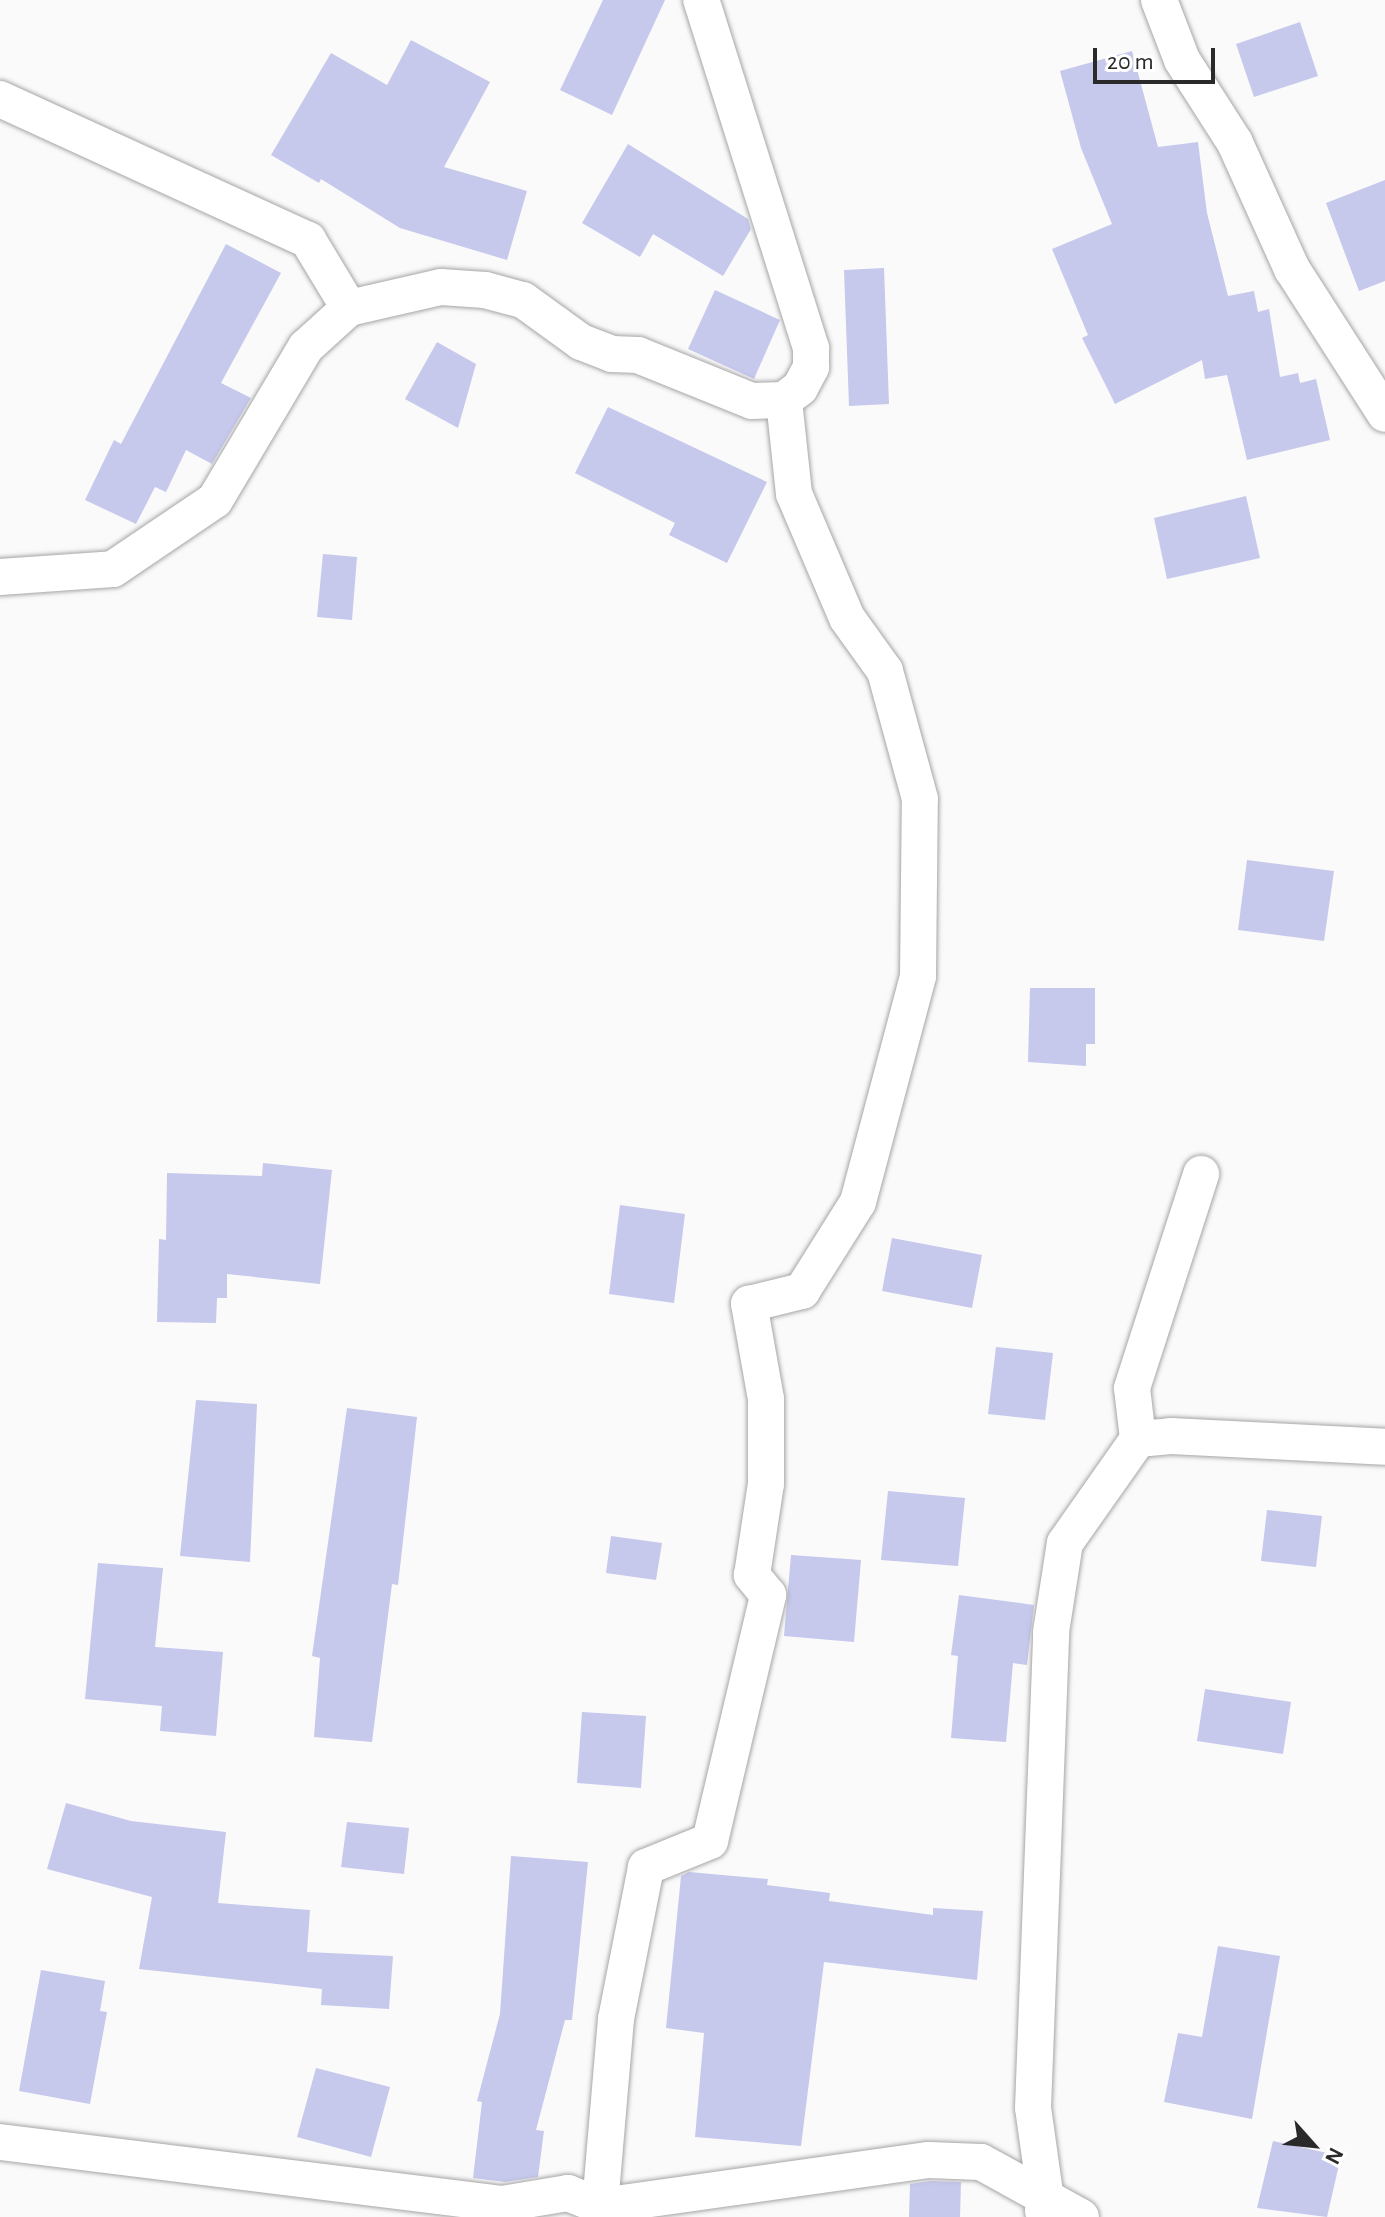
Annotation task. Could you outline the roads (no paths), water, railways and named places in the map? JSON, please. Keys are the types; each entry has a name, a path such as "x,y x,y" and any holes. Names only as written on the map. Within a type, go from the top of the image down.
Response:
{"street":[{"path":"0,577 113,569 215,500 306,347 349,308 441,287 485,290 523,300 581,342 612,354 638,355 752,401 784,400 805,378 811,348 701,0"},
{"path":"1159,0 1182,60 1235,143 1292,269 1385,414"},
{"path":"0,99 308,240 349,308"},
{"path":"600,2211 616,2019 646,1867 710,1841 768,1595 752,1575 766,1484 766,1413 749,1304 802,1291 858,1202 918,976 920,799 885,671 847,618 794,494 784,400"},
{"path":"1044,2205 1033,2108 1051,1632 1065,1543 1138,1439 1132,1388 1201,1174"},
{"path":"1138,1439 1171,1436 1385,1447"},
{"path":"0,2142 502,2204 568,2193 600,2211 929,2160 981,2162 1044,2205 1081,2217"}]}
